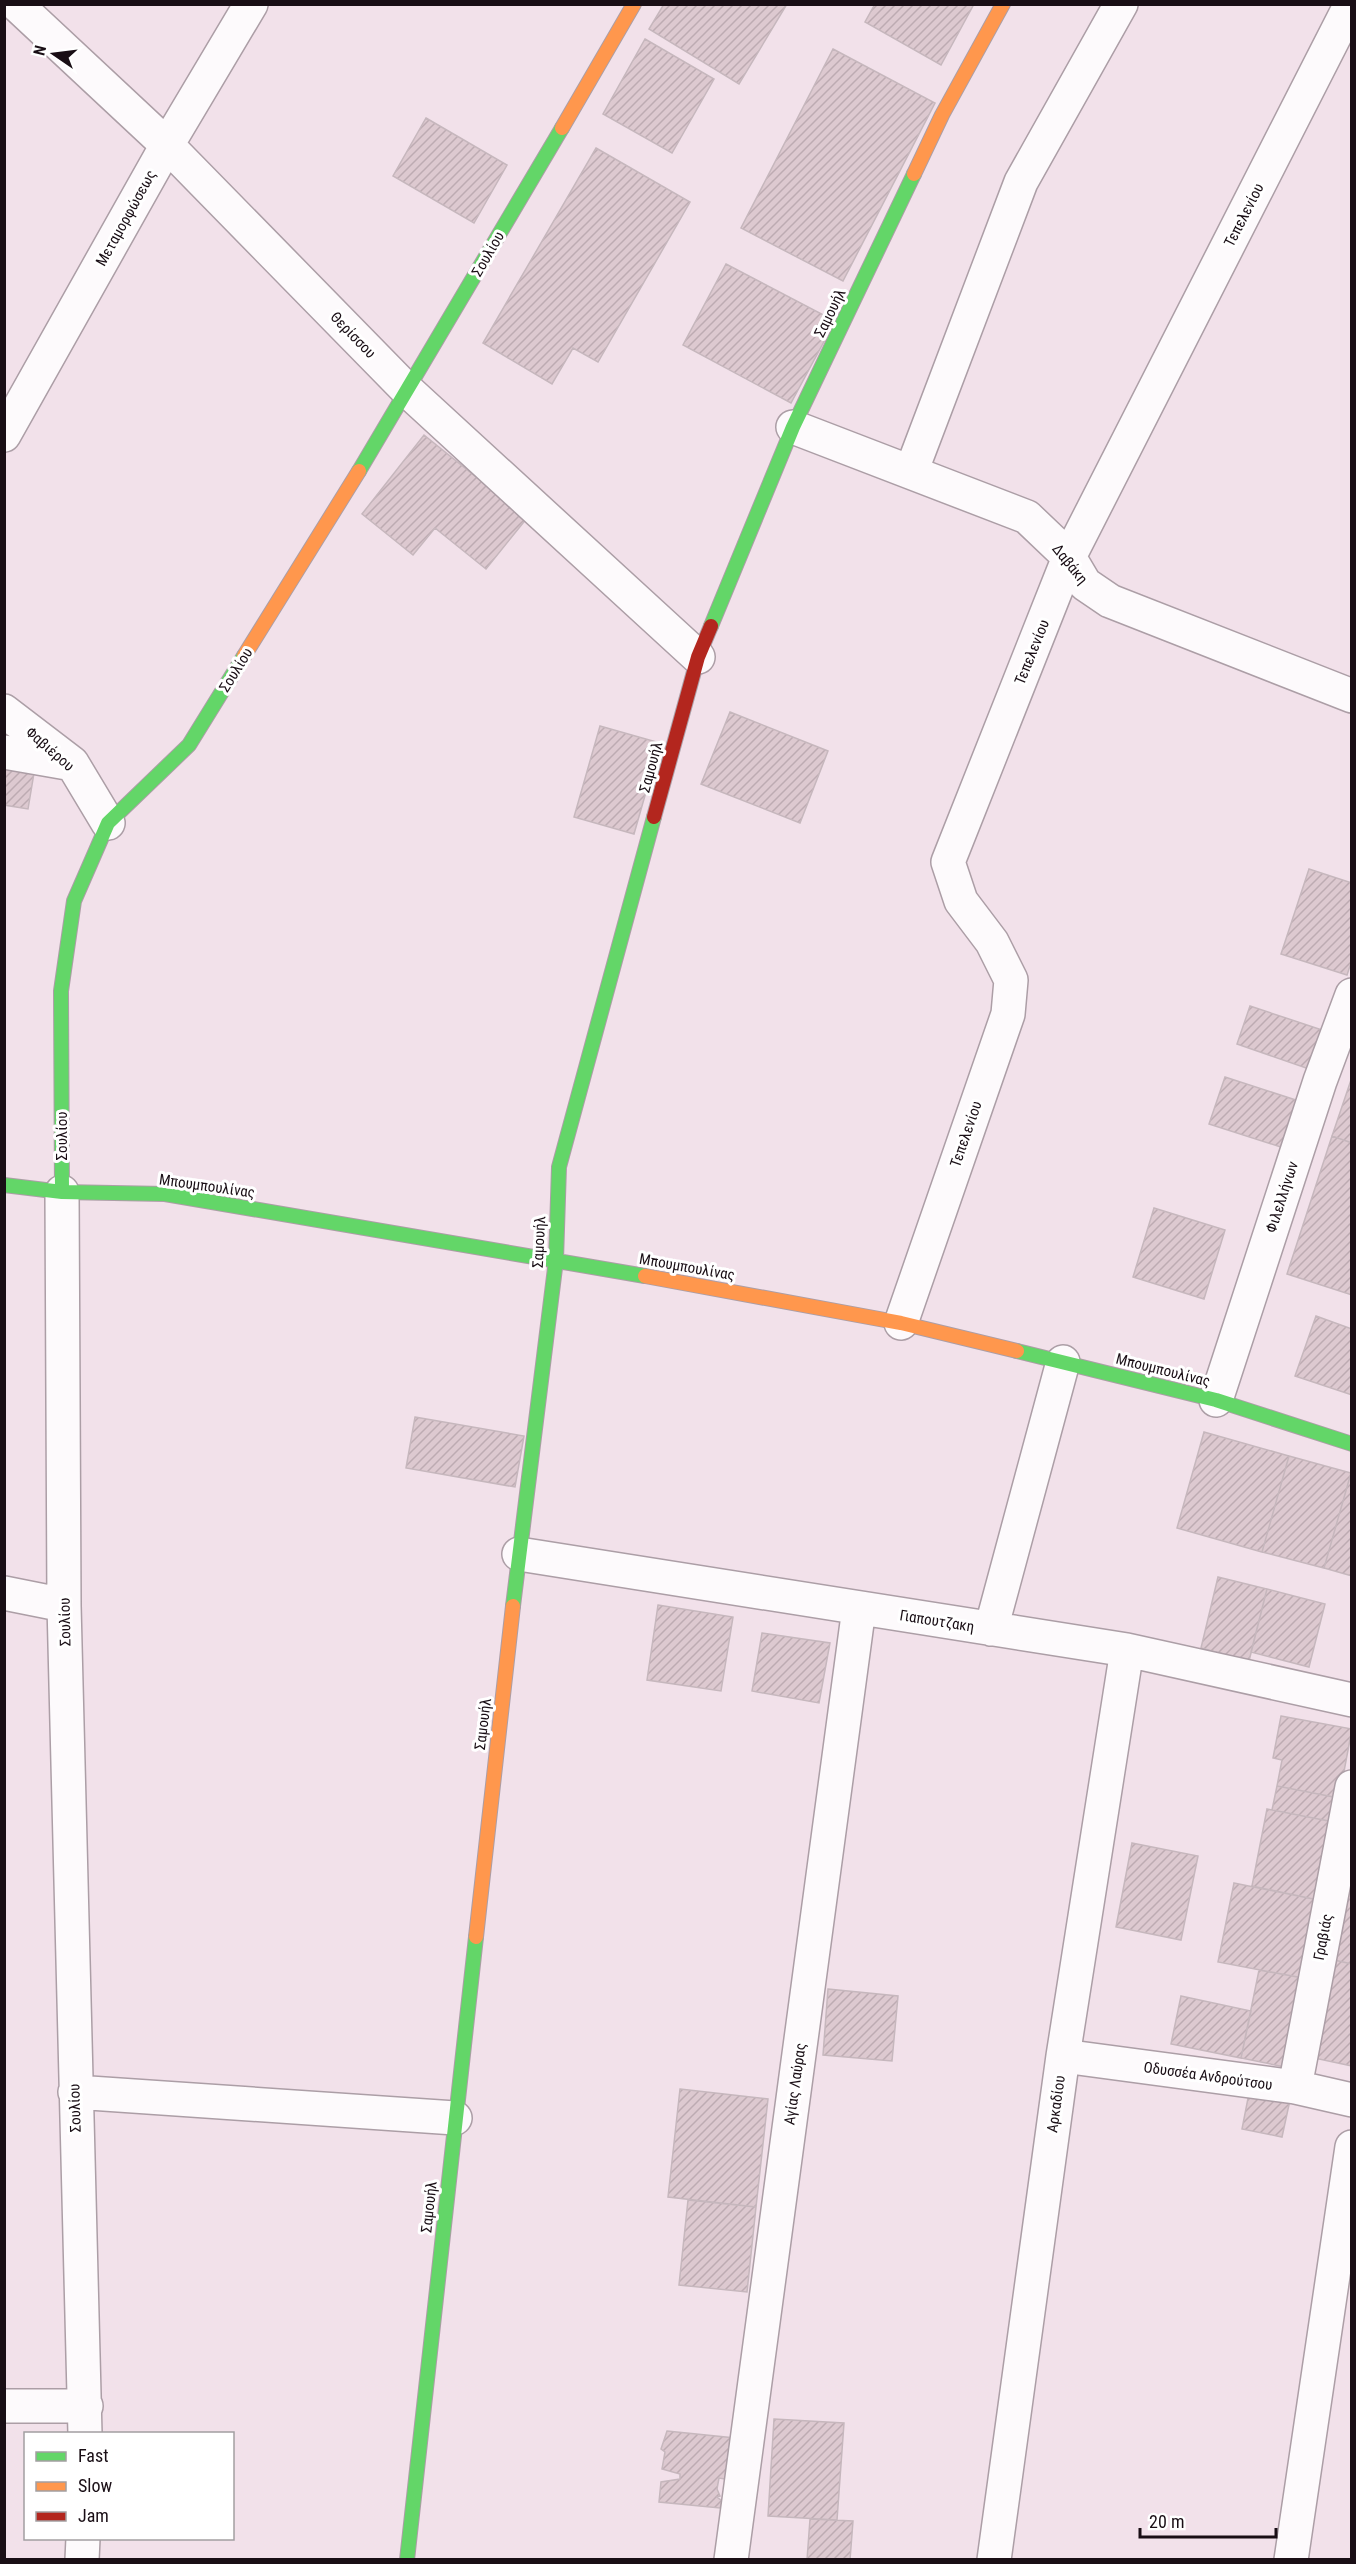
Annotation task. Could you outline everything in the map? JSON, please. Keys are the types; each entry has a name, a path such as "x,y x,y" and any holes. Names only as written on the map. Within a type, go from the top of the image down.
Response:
{"street":[{"name":"Θερίσσου","path":"16,4 167,145 408,392 698,657"},
{"name":"Μεταμορφώσεως","path":"4,435 167,145 251,4"},
{"name":"Σουλίου","path":"85,2420 64,1605 61,991 74,901 108,823 189,745 408,392 634,4"},
{"name":"Σαμουήλ","path":"407,2559 519,1554 556,1260 559,1167 698,657 793,427 942,115 1003,4"},
{"path":"911,472 1021,182 1121,4"},
{"name":"Τεπελενίου","path":"901,1323 1008,1014 1011,980 992,942 961,901 948,862 1069,557 1339,58 1351,4"},
{"name":"Δαβάκη","path":"793,427 1027,517 1069,557 1085,585 1110,601 1352,696"},
{"name":"Φαβιέρου","path":"4,711 72,763 108,823"},
{"path":"4,752 72,763"},
{"name":"Φιλελλήνων","path":"1216,1400 1320,1081 1352,995"},
{"name":"Μπουμπουλίνας","path":"4,1185 62,1192 165,1194 556,1260 901,1323 1216,1400 1352,1444"},
{"path":"991,1629 1063,1362"},
{"name":"Γιαπουτζακη","path":"519,1554 1127,1650 1352,1700"},
{"path":"4,1593 64,1605"},
{"name":"Αγίας Λαύρας","path":"731,2559 859,1608"},
{"name":"Αρκαδίου","path":"994,2559 1063,2056 1127,1650"},
{"name":"Γραβιάς","path":"1295,2087 1352,1787"},
{"name":"Οδυσσέα Ανδρούτσου","path":"1063,2056 1295,2087 1352,2100"},
{"path":"75,2092 455,2118"},
{"path":"1291,2559 1352,2147"},
{"path":"4,2406 85,2420"},
{"path":"82,2540 82,2559"}],"building":[{"path":"664,4 787,4 739,84 649,29"},
{"path":"875,4 974,4 941,65 865,22"},
{"path":"645,39 714,79 672,153 603,114"},
{"path":"833,49 935,103 843,281 741,228"},
{"path":"426,118 507,165 474,223 393,176"},
{"path":"596,148 690,202 598,362 573,348 552,384 483,343"},
{"path":"726,264 835,321 791,403 683,345"},
{"path":"424,435 527,518 486,569 435,528 413,555 362,514"},
{"path":"730,712 828,751 800,823 701,784"},
{"path":"600,726 660,743 634,834 574,817"},
{"path":"4,762 35,767 28,809 4,805"},
{"path":"1309,869 1352,883 1352,960 1347,975 1281,954"},
{"path":"1250,1006 1328,1032 1315,1071 1237,1044"},
{"path":"1225,1077 1302,1102 1287,1149 1209,1124"},
{"path":"1352,1077 1352,1143 1332,1136"},
{"path":"1332,1136 1352,1143 1352,1295 1287,1274"},
{"path":"1154,1208 1225,1230 1204,1299 1133,1277"},
{"path":"1316,1316 1352,1329 1352,1395 1295,1376"},
{"path":"415,1417 524,1436 515,1487 406,1468"},
{"path":"1204,1432 1289,1456 1262,1552 1177,1528"},
{"path":"1289,1456 1351,1473 1324,1568 1262,1552"},
{"path":"1352,1473 1352,1576 1324,1568"},
{"path":"1218,1577 1267,1589 1249,1661 1201,1648"},
{"path":"1267,1589 1325,1604 1309,1667 1251,1652"},
{"path":"658,1605 733,1617 721,1691 647,1680"},
{"path":"762,1633 830,1643 819,1703 752,1691"},
{"path":"1281,1716 1352,1729 1339,1798 1277,1786 1282,1760 1273,1758"},
{"path":"1277,1786 1339,1798 1334,1822 1272,1810"},
{"path":"1267,1809 1334,1822 1318,1900 1252,1886"},
{"path":"1132,1843 1198,1856 1181,1940 1116,1927"},
{"path":"1352,1876 1352,1964 1334,1960"},
{"path":"1234,1883 1318,1900 1303,1978 1218,1962"},
{"path":"1334,1960 1352,1964 1352,2066 1314,2058"},
{"path":"1259,1970 1303,1978 1285,2067 1241,2058"},
{"path":"828,1989 898,1996 892,2061 823,2055"},
{"path":"1181,1996 1251,2011 1241,2058 1171,2044"},
{"path":"680,2089 768,2099 756,2207 668,2197"},
{"path":"1249,2093 1290,2100 1282,2137 1242,2129"},
{"path":"688,2200 756,2207 747,2292 679,2285"},
{"path":"774,2419 844,2423 837,2520 768,2516"},
{"path":"667,2431 735,2438 731,2480 719,2478 717,2489 720,2496 717,2497 722,2501 720,2508 659,2502 661,2482 680,2479 680,2474 662,2469 665,2452 661,2449"},
{"path":"810,2519 853,2521 850,2560 807,2560"}],"traffic: fast":[{"path":"359,471 562,128"},
{"path":"711,626 793,427 914,174"},
{"path":"62,1192 61,991 74,901 108,823 189,745 244,656"},
{"path":"513,1606 556,1260 559,1167 654,817"},
{"path":"4,1185 62,1192 165,1194 645,1276"},
{"path":"1017,1351 1216,1400 1352,1444"},
{"path":"407,2560 476,1937"}],"traffic: slow":[{"path":"562,128 634,4"},
{"path":"914,174 942,115 1003,4"},
{"path":"244,656 359,471"},
{"path":"645,1276 901,1323 1017,1351"},
{"path":"476,1937 513,1606"}],"traffic: jam":[{"path":"654,817 698,657 711,626"}]}
